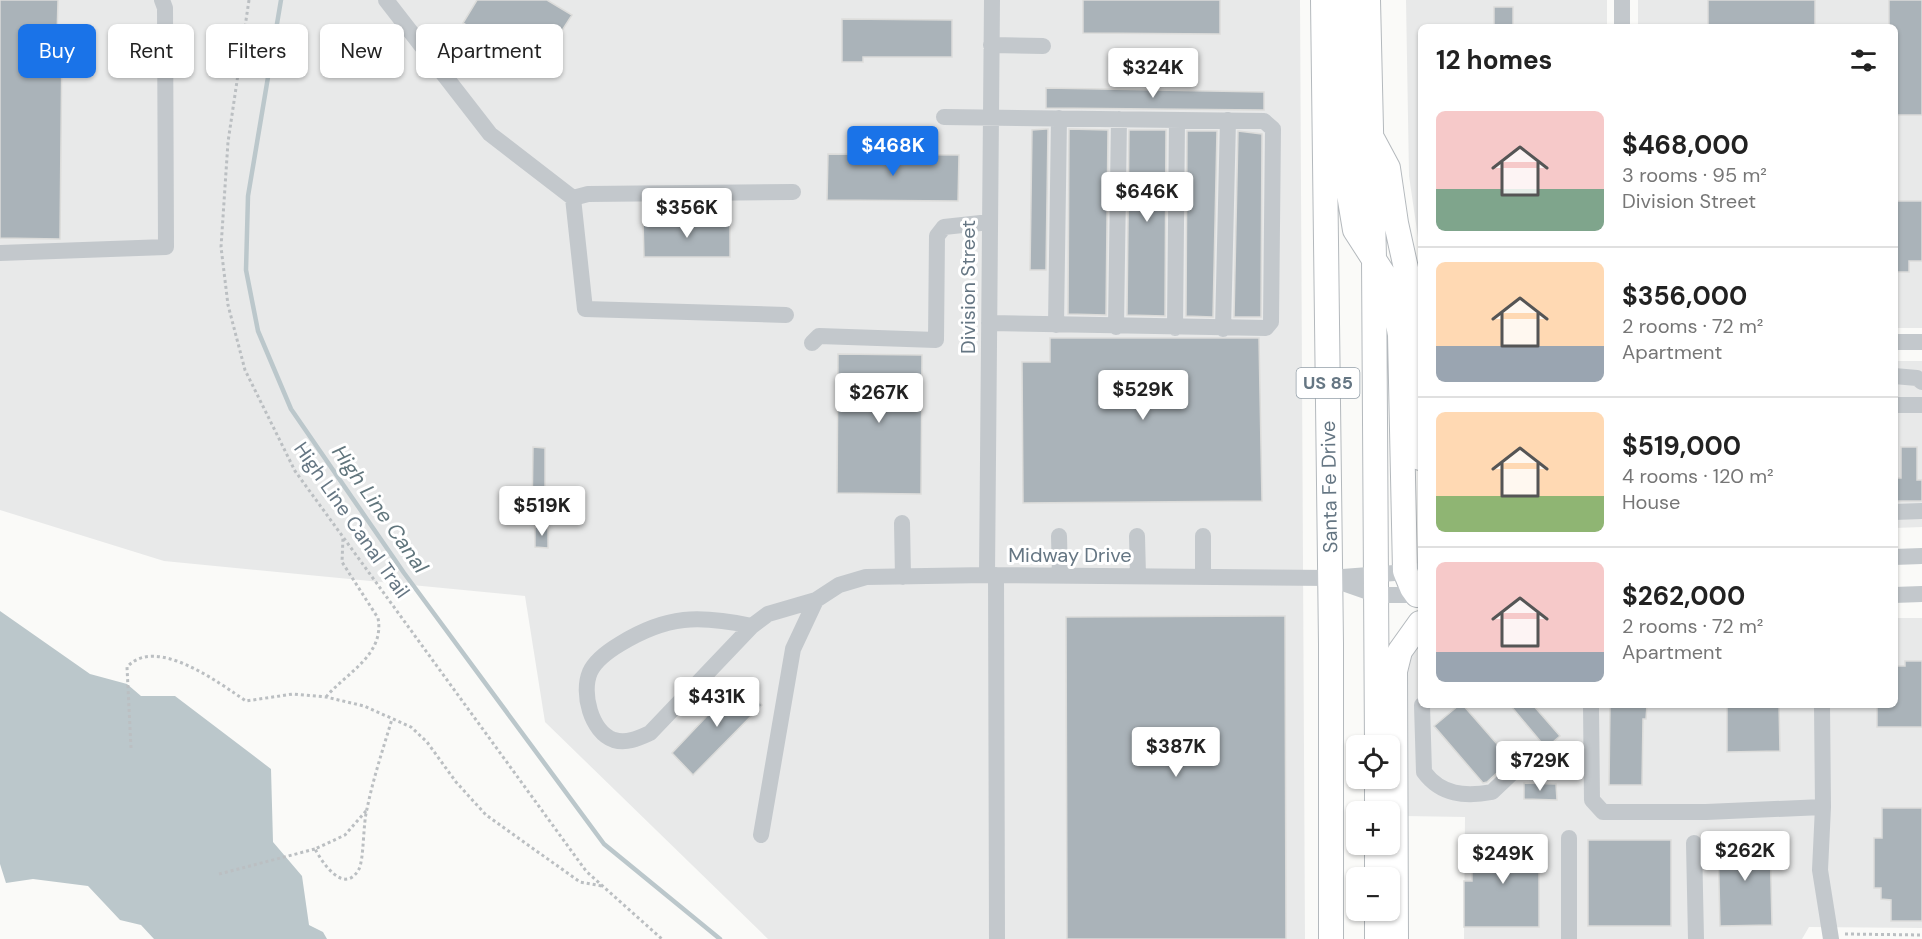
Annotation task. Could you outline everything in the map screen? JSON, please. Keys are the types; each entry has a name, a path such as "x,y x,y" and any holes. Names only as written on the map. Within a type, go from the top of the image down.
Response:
{"highway":[{"name":"Santa Fe Drive","path":"1323,0 1330,578 1331,939"},
{"path":"1347,0 1349,194 1355,230 1374,258 1395,307 1400,335 1412,588 1418,594"},
{"name":"US 85","path":"1368,0 1374,258 1377,735"},
{"path":"1371,135 1388,168 1396,223 1418,323"},
{"path":"1396,939 1395,671 1400,651 1418,625"},
{"path":"1377,921 1377,939"}],"street":[{"path":"0,253 166,248 165,8 162,0"},
{"path":"386,0 490,134 573,198 585,309 786,315"},
{"name":"Division Street","path":"992,0 989,323 997,939"},
{"path":"1622,0 1622,24"},
{"path":"991,45 1043,46"},
{"path":"944,117 1264,121 1273,129 1271,322 1266,328 989,323"},
{"path":"1056,325 1059,118"},
{"path":"1116,327 1119,119"},
{"path":"1175,328 1176,120"},
{"path":"1223,329 1228,120"},
{"path":"573,198 588,194 793,192"},
{"path":"812,343 819,336 936,340 938,236 944,227 990,222"},
{"path":"1898,342 1922,342"},
{"path":"1898,376 1917,378 1922,382"},
{"path":"1898,405 1922,405"},
{"path":"1898,512 1922,511"},
{"path":"902,523 903,577"},
{"path":"1059,536 1060,576"},
{"path":"1137,536 1138,576"},
{"path":"1203,536 1203,577"},
{"path":"1898,556 1922,556"},
{"path":"1377,584 1412,571"},
{"name":"Midway Drive","path":"752,626 716,618 685,618 645,629 610,650 590,670 586,689 590,711 602,731 613,740 627,742 650,733 752,626 768,614 816,600 839,585 857,580 991,575 1138,576 1330,578 1377,584"},
{"path":"1377,584 1418,595"},
{"path":"1898,595 1922,594"},
{"path":"761,836 793,649 816,600"},
{"path":"1422,708 1424,772 1438,787 1447,792 1492,792 1533,753"},
{"path":"1591,708 1592,800 1603,812 1706,812 1823,807"},
{"path":"1822,708 1823,807 1820,870 1831,937"},
{"path":"1569,838 1569,939"},
{"path":"1694,843 1696,939"}],"path":[{"name":"High Line Canal Trail","path":"249,0 228,142 221,247 228,305 244,370 295,471 586,871 662,939"},
{"path":"326,697 366,659 380,628 378,618 342,562 343,538"},
{"path":"131,748 127,667 134,659 149,655 169,658 203,673 246,701 294,694 326,697 364,706 411,727 427,742 456,782 486,815 580,882 604,886"},
{"path":"315,849 328,872 339,878 350,877 359,869 366,811 392,718"},
{"path":"219,874 315,849 345,836 366,811"},
{"path":"1831,937 1922,935"}],"shaded area":[{"path":"0,0 1300,0 1305,939 768,939 545,722 525,596 164,561 0,510"},
{"path":"1406,0 1607,0 1607,24 1418,24 1418,237 1409,176"},
{"path":"1638,0 1922,0 1922,328 1898,328 1898,24 1638,24"},
{"path":"1898,361 1922,361 1922,527 1898,528"},
{"path":"0,611 90,674 127,684 141,696 175,696 271,769 273,842 302,876 309,925 323,932 327,939 154,939 141,925 120,920 88,886 33,879 6,883 0,864"},
{"path":"1898,618 1922,618 1922,928 1809,927 1802,939 1464,939 1465,817 1405,816 1403,675 1415,640 1418,638 1418,708 1898,708"}],"building":[{"path":"0,0 58,0 57,24 18,24 18,78 62,78 60,239 0,238"},
{"path":"477,0 547,0 572,15 563,29 563,24 463,23"},
{"path":"1083,0 1220,0 1220,34 1083,33"},
{"path":"1708,0 1815,0 1815,24 1708,24"},
{"path":"1889,0 1922,0 1922,115 1898,115 1898,24 1889,24"},
{"path":"1494,7 1513,7 1513,24 1494,24"},
{"path":"842,19 952,20 952,57 863,57 863,62 842,62"},
{"path":"1046,88 1264,92 1264,110 1046,108"},
{"path":"1048,129 1046,270 1030,270 1032,130"},
{"path":"1069,129 1108,130 1106,315 1068,314"},
{"path":"1129,130 1166,130 1165,316 1127,315"},
{"path":"1187,131 1217,131 1213,317 1186,316"},
{"path":"1238,131 1262,134 1261,317 1234,317"},
{"path":"828,154 959,155 958,201 827,200"},
{"path":"1898,201 1922,201 1922,261 1909,261 1909,272 1898,272"},
{"path":"643,221 730,221 730,257 644,257"},
{"path":"1050,338 1259,338 1262,501 1023,503 1022,362 1050,362"},
{"path":"838,354 922,355 921,494 837,493"},
{"path":"533,447 545,448 545,517 532,516"},
{"path":"1901,447 1917,447 1917,480 1922,480 1922,501 1898,501 1898,478 1901,478"},
{"path":"535,527 548,528 548,548 535,547"},
{"path":"1285,616 1286,939 1067,939 1066,617"},
{"path":"1905,661 1922,661 1922,727 1877,727 1877,708 1898,708 1898,666 1905,666"},
{"path":"739,682 762,705 693,775 672,753"},
{"path":"1455,708 1466,708 1511,760 1483,783 1434,726"},
{"path":"1513,708 1536,708 1560,736 1546,748"},
{"path":"1610,708 1647,708 1646,719 1643,719 1642,785 1609,785"},
{"path":"1727,708 1779,708 1780,751 1727,752"},
{"path":"1524,783 1556,784 1557,800 1524,799"},
{"path":"1882,808 1922,808 1922,921 1891,921 1891,900 1881,899 1881,888 1874,888 1874,838 1882,838"},
{"path":"1770,838 1772,925 1720,926 1718,839"},
{"path":"1472,840 1539,840 1539,927 1464,927 1464,881 1472,881"},
{"path":"1588,840 1671,840 1671,926 1588,926"}],"waterway":[{"name":"High Line Canal","path":"281,0 248,196 246,270 258,331 291,409 404,573 604,844 720,939"}]}
